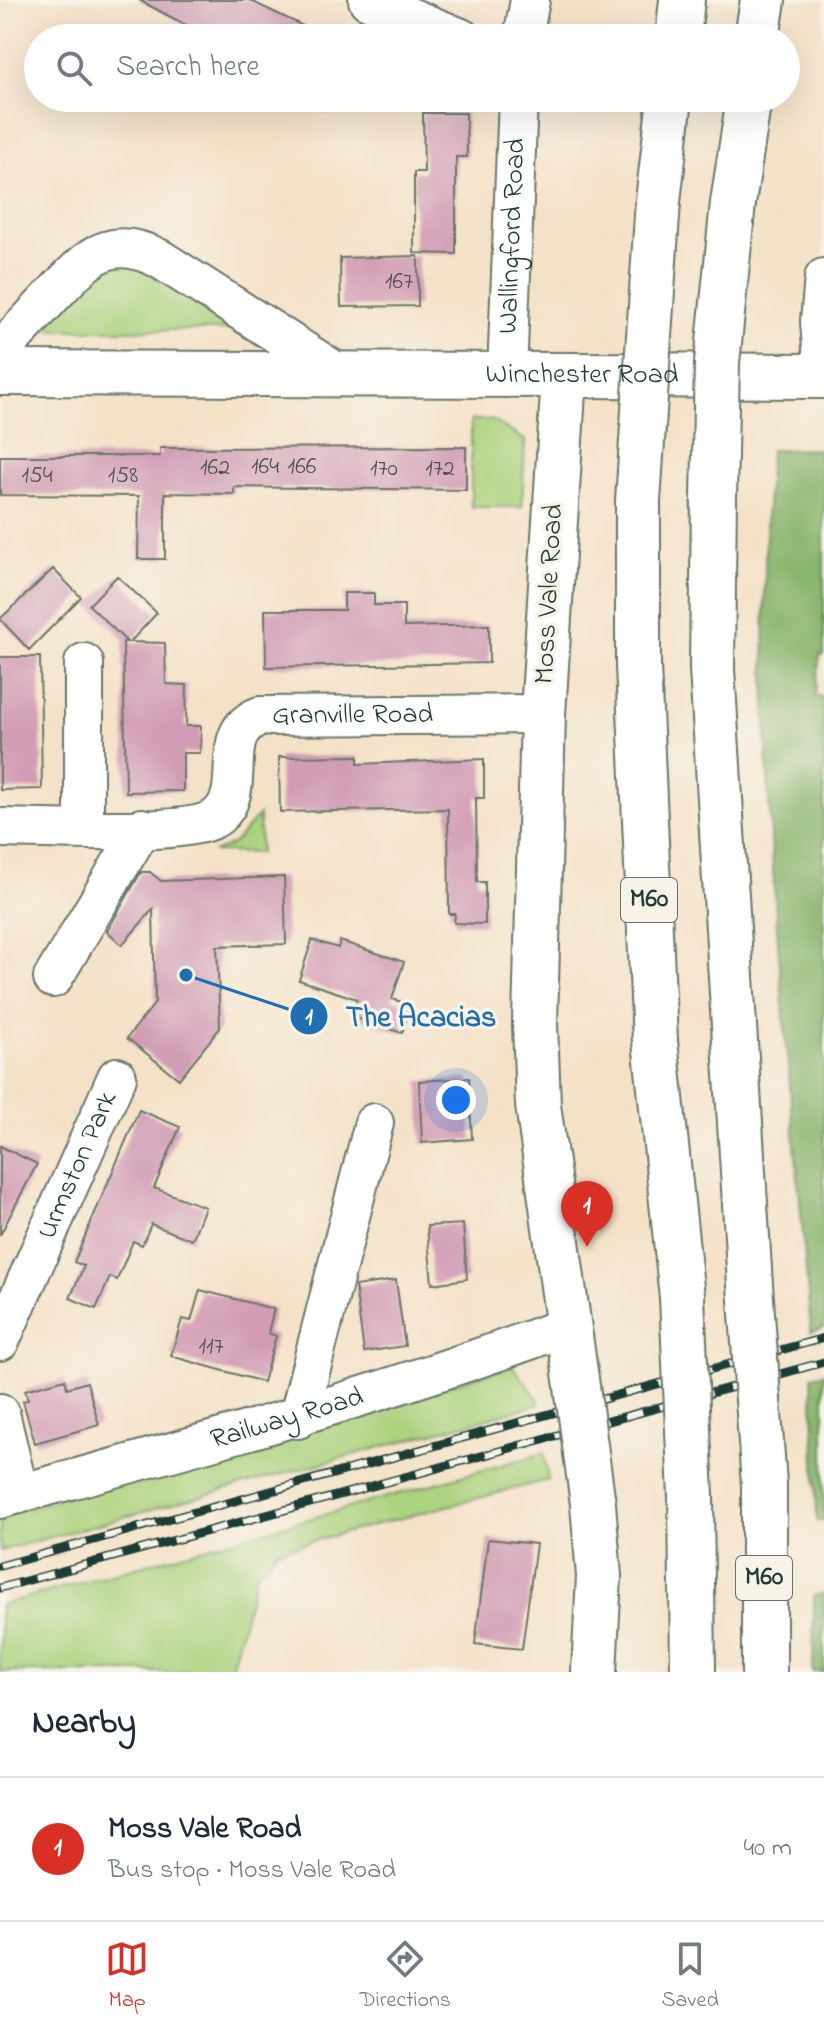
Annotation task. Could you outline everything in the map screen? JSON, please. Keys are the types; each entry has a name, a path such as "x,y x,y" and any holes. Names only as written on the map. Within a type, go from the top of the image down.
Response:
{"main road":[{"path":"679,24 682,0"},
{"path":"759,24 763,0"},
{"name":"M60","path":"668,112 658,201 638,501 638,666 655,1041 682,1297 691,1497 693,1672"},
{"name":"M60","path":"747,112 733,203 717,363 712,669 764,1485 764,1672"},
{"name":"Winchester Road","path":"0,373 824,376"},
{"name":"Moss Vale Road","path":"564,376 543,714 535,968 536,1062 551,1214 593,1504 599,1576 594,1672"}],"street":[{"path":"368,0 427,24"},
{"path":"526,24 530,0"},
{"name":"Wallingford Road","path":"507,374 517,112"},
{"path":"0,351 91,256 118,248 132,248 160,259 338,373"},
{"path":"824,278 820,321 824,376"},
{"path":"84,663 84,828"},
{"name":"Granville Road","path":"0,828 183,828 218,816 228,801 238,732 246,722 260,716 543,714"},
{"path":"53,978 142,828"},
{"name":"Urmston Park","path":"0,1341 117,1077"},
{"path":"298,1419 374,1123"},
{"name":"Railway Road","path":"10,1496 298,1419 438,1374 568,1326"},
{"path":"0,1413 10,1496"}],"green space":[{"path":"121,258 252,330 45,330 89,276"},
{"path":"471,420 492,420 525,440 522,507 471,507"},
{"path":"818,449 824,482 824,655 820,655 815,695 824,698 824,1328 811,1332 774,892 765,671 765,561 770,450"},
{"path":"259,815 260,853 213,852 233,844"},
{"path":"513,1366 539,1404 0,1551 0,1516"},
{"path":"824,1373 824,1521 817,1521 812,1376"},
{"path":"544,1453 548,1480 278,1550 256,1574 230,1672 0,1672 0,1605"},
{"path":"824,1593 824,1672 813,1672 814,1596"}],"building":[{"path":"139,0 249,0 299,24 184,24"},
{"path":"423,113 466,113 467,157 456,157 456,254 414,253 414,172 424,172"},
{"path":"418,256 418,306 341,307 340,258"},
{"path":"466,447 466,490 234,487 234,494 165,493 165,559 138,559 139,496 0,495 0,456 160,456 160,448"},
{"path":"53,569 81,597 29,650 0,619"},
{"path":"117,576 157,613 130,642 165,643 166,684 187,685 186,726 201,726 200,753 183,753 183,791 126,792 123,642 127,642 89,605"},
{"path":"344,593 374,593 374,605 404,605 404,627 489,625 489,663 266,667 265,610 344,610"},
{"path":"0,657 40,657 42,789 0,790"},
{"path":"358,756 358,764 484,759 484,798 476,798 477,882 485,882 485,924 454,923 455,914 449,914 448,809 280,812 279,757"},
{"path":"141,872 150,872 161,881 284,877 286,944 217,946 220,1028 179,1079 127,1038 155,1003 153,909 122,945 107,931"},
{"path":"312,940 338,948 340,941 404,962 392,999 411,1005 402,1033 351,1016 357,999 299,980"},
{"path":"469,1078 472,1139 422,1143 419,1081"},
{"path":"139,1110 180,1127 154,1188 205,1207 192,1240 151,1224 142,1245 133,1241 117,1280 110,1277 96,1309 70,1298 84,1266 74,1262"},
{"path":"0,1146 37,1164 0,1235"},
{"path":"463,1224 467,1279 432,1284 427,1226"},
{"path":"396,1280 405,1346 364,1352 355,1286"},
{"path":"200,1290 274,1309 268,1333 276,1336 263,1382 171,1356 182,1319 191,1321"},
{"path":"65,1379 67,1388 87,1382 99,1425 35,1443 23,1401 28,1400 25,1390"},
{"path":"488,1539 536,1544 522,1649 475,1644"}],"railway":[{"path":"0,1566 824,1338"},
{"path":"0,1588 824,1362"}],"place":[{"name":"The Acacias","path":"186,975"},
{"name":"Moss Vale Road","path":"587,1247"}]}
